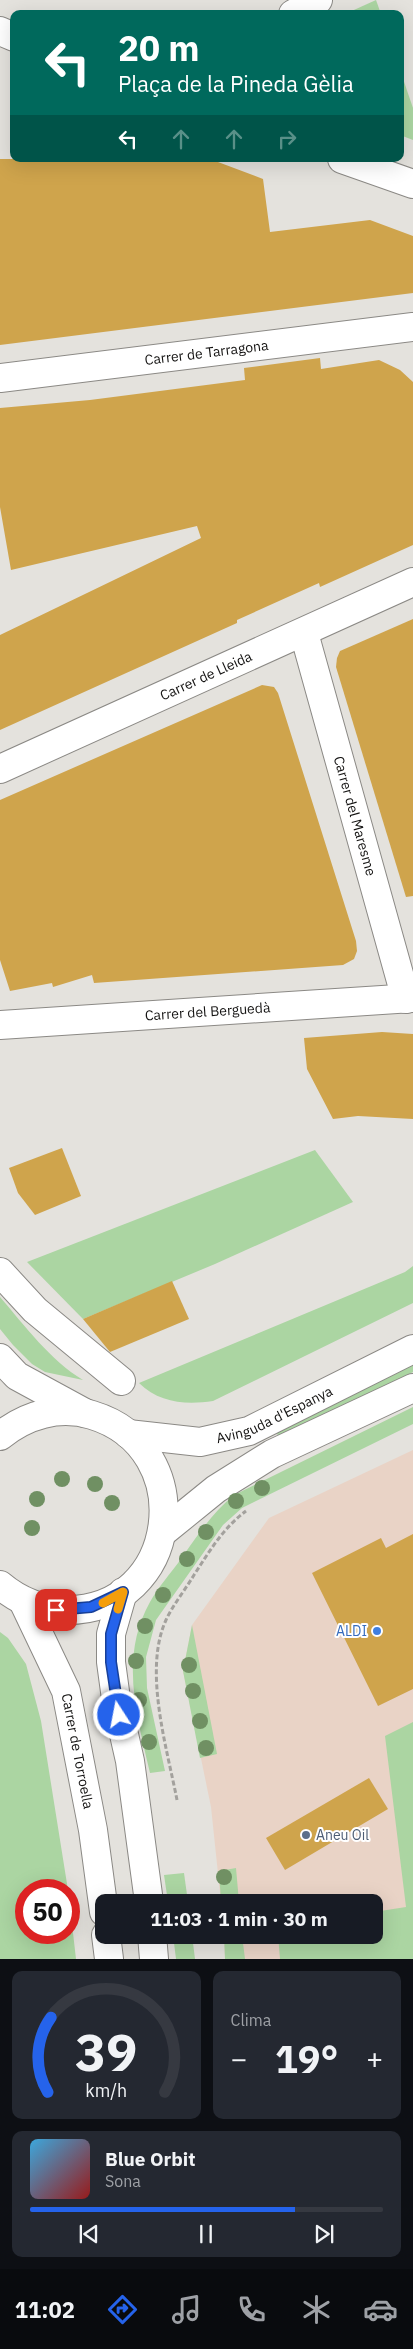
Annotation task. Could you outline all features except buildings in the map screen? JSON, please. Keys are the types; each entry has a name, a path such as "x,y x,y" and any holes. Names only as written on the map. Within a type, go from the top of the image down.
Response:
{"street":[{"path":"300,10 318,0"},
{"path":"351,162 413,184"},
{"name":"Carrer de Tarragona","path":"0,378 413,328"},
{"name":"Carrer de Lleida","path":"0,769 413,582"},
{"name":"Carrer del Maresme","path":"304,633 410,998"},
{"name":"Carrer del Berguedà","path":"0,1025 410,998"},
{"path":"0,1272 35,1310 121,1381"},
{"name":"Avinguda d'Espanya","path":"128,1434 200,1442 242,1433 413,1349"},
{"path":"0,1358 17,1376 84,1413 115,1424 128,1434 149,1457 159,1478 164,1500 163,1532 158,1546 144,1572 123,1592 91,1607 73,1610 48,1608 23,1601 0,1585"},
{"path":"163,1532 216,1490 272,1454 413,1388"},
{"path":"0,1436 15,1425 37,1415 61,1411 84,1413"},
{"path":"123,1592 111,1634 111,1662 116,1699 130,1761 148,1894"},
{"name":"Carrer de Torroella","path":"23,1601 66,1691 93,1830 102,1894"},
{"path":"107,1944 109,1959"},
{"path":"153,1944 154,1959"}],"path":[{"path":"177,1800 156,1688 157,1650 166,1621 209,1552 231,1522 247,1510"}],"shaded area":[{"path":"413,1450 413,1959 225,1959 224,1944 383,1944 383,1894 220,1894 211,1807 183,1671 192,1625 269,1518"}],"green space":[{"path":"376,0 380,10 354,10"},
{"path":"404,82 413,108 413,140 404,137"},
{"path":"315,1150 353,1202 215,1264 83,1319 27,1262"},
{"path":"413,1266 413,1303 213,1401 193,1403 164,1399 147,1390 139,1383 405,1272"},
{"path":"0,1297 49,1353 83,1380 45,1372 32,1364 13,1345 0,1329"},
{"path":"413,1361 413,1372 279,1438 275,1429"},
{"path":"413,1407 413,1424 242,1508 223,1525 156,1620 146,1657 147,1688 165,1771 150,1773 136,1708 133,1665 135,1644 141,1623 150,1602 161,1585 205,1525 234,1495"},
{"path":"192,1625 217,1754 200,1758 183,1671"},
{"path":"0,1632 8,1638 26,1664 41,1721 66,1879 15,1879 15,1944 74,1944 76,1959 0,1959"},
{"path":"413,1722 413,1959 280,1959 279,1944 383,1944 383,1911 406,1907 385,1736"},
{"path":"236,1868 238,1894 220,1894 219,1871"},
{"path":"184,1873 187,1894 167,1894 164,1875"},
{"path":"174,1944 193,1944 195,1959 176,1959"},
{"path":"224,1944 243,1944 245,1959 225,1959"}],"slow traffic":[{"path":"103,1603 123,1592 118,1609"}],"place":[{"name":"ALDI","path":"377,1631"},
{"name":"Aneu Oil","path":"306,1835"}],"route":[{"path":"56,1610 91,1607 123,1592 111,1634 111,1662 119,1715"}]}
